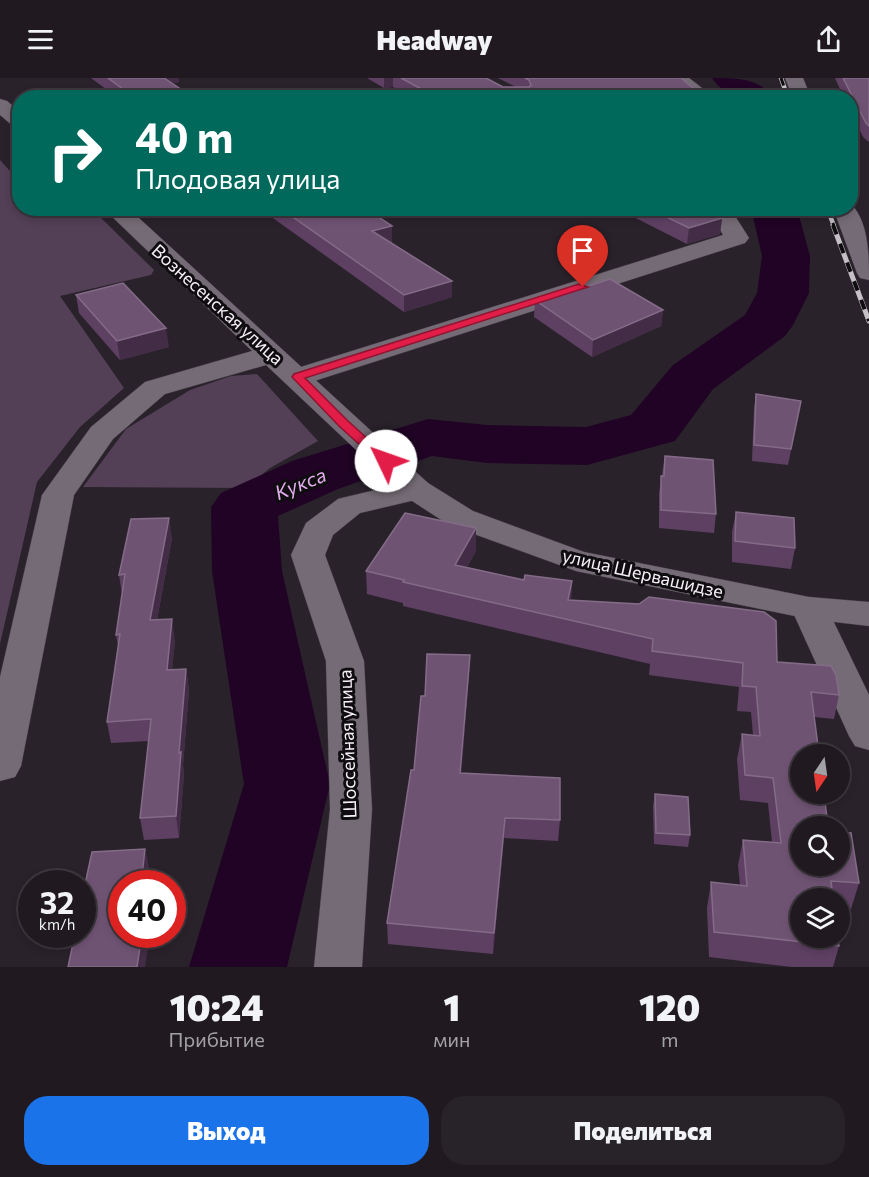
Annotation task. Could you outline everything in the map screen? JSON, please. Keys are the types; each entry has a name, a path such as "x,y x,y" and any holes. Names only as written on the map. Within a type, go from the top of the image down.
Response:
{"street":[{"path":"677,78 694,90"},
{"path":"0,105 12,115"},
{"name":"Вознесенская улица","path":"123,216 409,482"},
{"path":"298,377 737,238 724,216"},
{"path":"849,216 869,273"},
{"path":"0,765 58,495 102,433 155,388 273,354"},
{"name":"улица Шервашидзе","path":"409,482 461,518 576,561 809,608 869,614"},
{"name":"Шоссейная улица","path":"338,967 351,809 345,661 308,555 318,530 349,506 409,482"},
{"path":"809,608 869,736"}],"shaded area":[{"path":"0,160 12,173 12,216 99,216 154,270 151,275 60,296 124,388 80,427 37,482 0,644"},
{"path":"257,374 318,441 270,468 246,488 83,487 126,429 190,390 231,376"}],"building":[{"path":"108,78 164,78 182,90 124,90"},
{"path":"401,78 486,78 503,87 529,87 531,85 529,80 525,78 681,78 695,90 423,90"},
{"path":"843,78 869,78 869,126 858,107 858,90 849,90"},
{"path":"291,216 377,216 392,226 372,231 452,281 404,295"},
{"path":"664,216 719,216 722,218 689,228"},
{"path":"610,279 663,310 593,340 535,300 579,289"},
{"path":"123,283 166,328 117,341 76,295"},
{"path":"756,394 801,401 791,449 754,445"},
{"path":"665,456 713,460 716,514 661,510 661,476 664,476"},
{"path":"736,512 794,518 795,548 735,541"},
{"path":"405,513 476,528 455,565 524,580 525,575 572,581 568,600 639,604 649,597 764,612 776,621 777,662 831,666 836,675 839,695 811,692 818,744 790,744 790,804 825,804 827,816 790,816 790,876 850,876 851,833 859,883 831,881 832,888 790,888 790,941 714,932 711,882 747,886 743,840 781,843 773,778 745,775 742,734 760,736 756,687 742,686 743,663 652,651 653,639 403,582 404,580 366,571"},
{"path":"169,518 150,620 172,619 167,670 186,669 176,816 140,818 151,719 107,722 120,634 116,635 125,574 119,575 131,519"},
{"path":"427,654 470,655 460,773 560,778 560,820 505,818 494,933 387,923 411,770 414,770 421,696 425,696"},
{"path":"655,794 688,797 690,835 656,833"},
{"path":"145,849 143,870 108,870 108,948 140,948 137,967 68,967 72,948 96,948 96,870 88,870 92,852"}],"waterway":[{"name":"Кукса","path":"730,78 749,90"},
{"name":"Кукса","path":"238,967 287,784 247,571 244,507 315,475 428,437 487,444 587,446 653,428 693,377 766,325 783,293 786,256 776,216"}],"railway":[{"path":"781,78 785,90"},
{"path":"830,216 834,226"},
{"path":"833,225 869,321"}],"route":[{"path":"386,461 298,377 583,287"}]}
